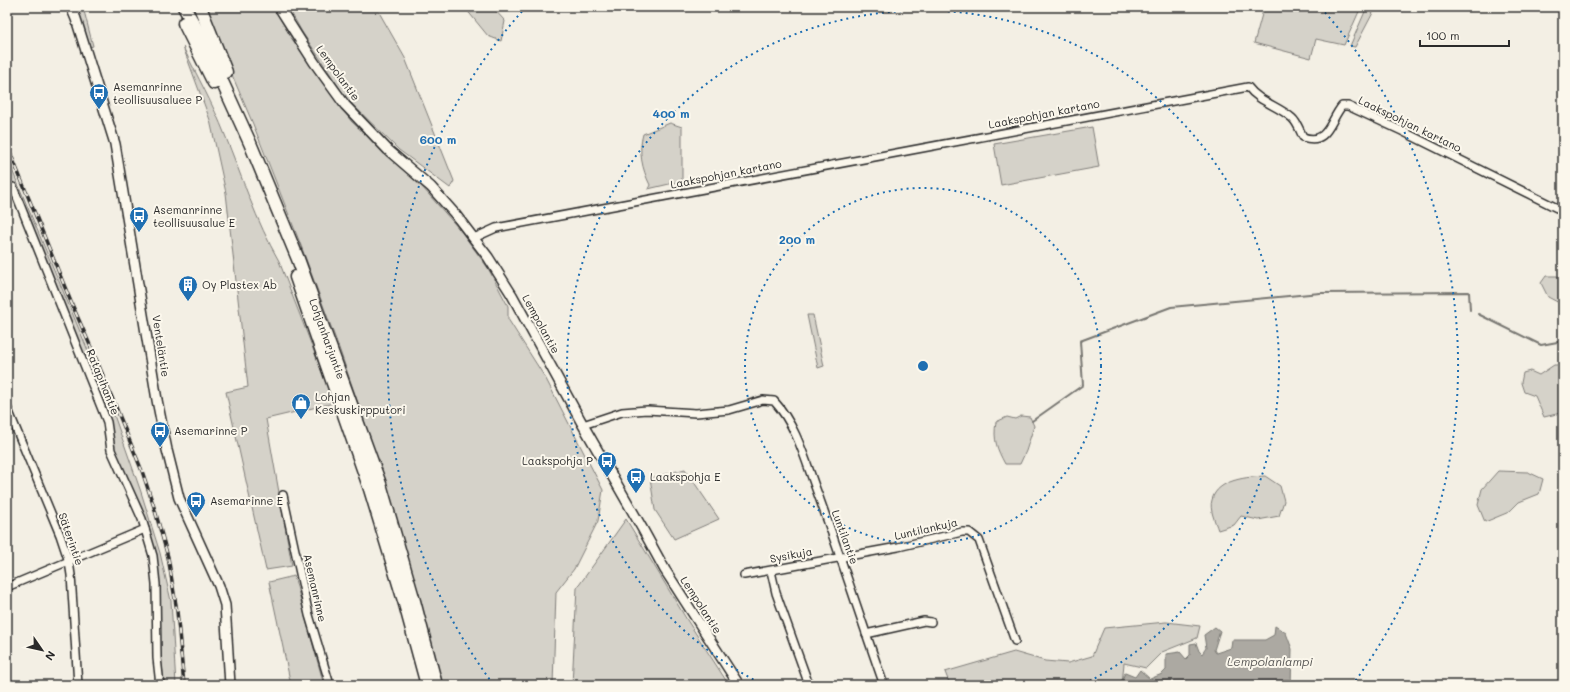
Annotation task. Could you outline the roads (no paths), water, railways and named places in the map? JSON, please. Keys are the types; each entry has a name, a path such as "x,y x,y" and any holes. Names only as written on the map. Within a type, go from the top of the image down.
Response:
{"highway":[{"name":"Lohjanharjuntie","path":"176,7 226,110 291,262 370,489 405,604 427,685"},
{"name":"Lohjanharjuntie","path":"184,7 204,42 250,143 298,259 380,484 414,601 436,685"},
{"path":"200,7 246,122 250,143"}],"street":[{"name":"Venteläntie","path":"71,7 76,18 115,144 157,400 168,455 179,498 219,586 225,604 230,685"},
{"name":"Lempolantie","path":"279,7 314,62 345,105 388,150 431,187 474,238 512,295 665,570 739,685"},
{"name":"Laakspohjan kartano","path":"474,238 496,228 1248,87 1255,95 1293,118 1303,137 1311,140 1321,138 1330,127 1335,114 1342,106 1348,106 1402,131 1563,211"},
{"name":"Ratapihantie","path":"13,187 107,422 111,450 133,498 154,556 157,658 160,685"},
{"name":"Luntilantie","path":"583,425 622,412 648,410 696,414 729,410 763,400 774,401 780,408 798,441 841,557 884,685"},
{"name":"Säterintie","path":"7,408 60,535 69,562 78,685"},
{"name":"Asemanrinne","path":"283,495 309,615 330,685"},
{"path":"7,587 145,529"},
{"name":"Luntilankuja","path":"841,557 898,547 962,532 969,532 979,540 1015,641"},
{"name":"Sysikuja","path":"744,575 841,557"},
{"path":"771,571 779,600 809,685"},
{"path":"866,634 924,621 930,622"}],"water":[{"name":"Lempolanlampi","path":"1275,626 1286,633 1292,649 1291,685 1124,685 1121,682 1125,673 1135,677 1140,670 1150,679 1162,674 1166,670 1166,654 1180,652 1186,659 1190,655 1190,644 1196,643 1202,654 1206,648 1204,635 1215,627 1220,631 1214,650 1216,653 1231,648 1232,640 1265,640 1274,635"}],"waterway":[{"path":"1032,421 1083,385 1080,341 1171,307 1320,293 1469,292 1470,310"},
{"path":"1478,314 1541,345 1563,341"}],"railway":[{"path":"7,145 142,471 154,507 168,557 177,611 184,685"}],"place":[{"name":"Asemanrinne teollisuusaluee P","path":"99,110"},
{"name":"Asemanrinne teollisuusalue E","path":"139,233"},
{"name":"Oy Plastex Ab","path":"188,302"},
{"name":"Lohjan Keskuskirpputori","path":"301,420"},
{"name":"Asemarinne P","path":"160,448"},
{"name":"Laakspohja P","path":"607,478"},
{"name":"Laakspohja E","path":"636,494"},
{"name":"Asemarinne E","path":"196,518"}]}
